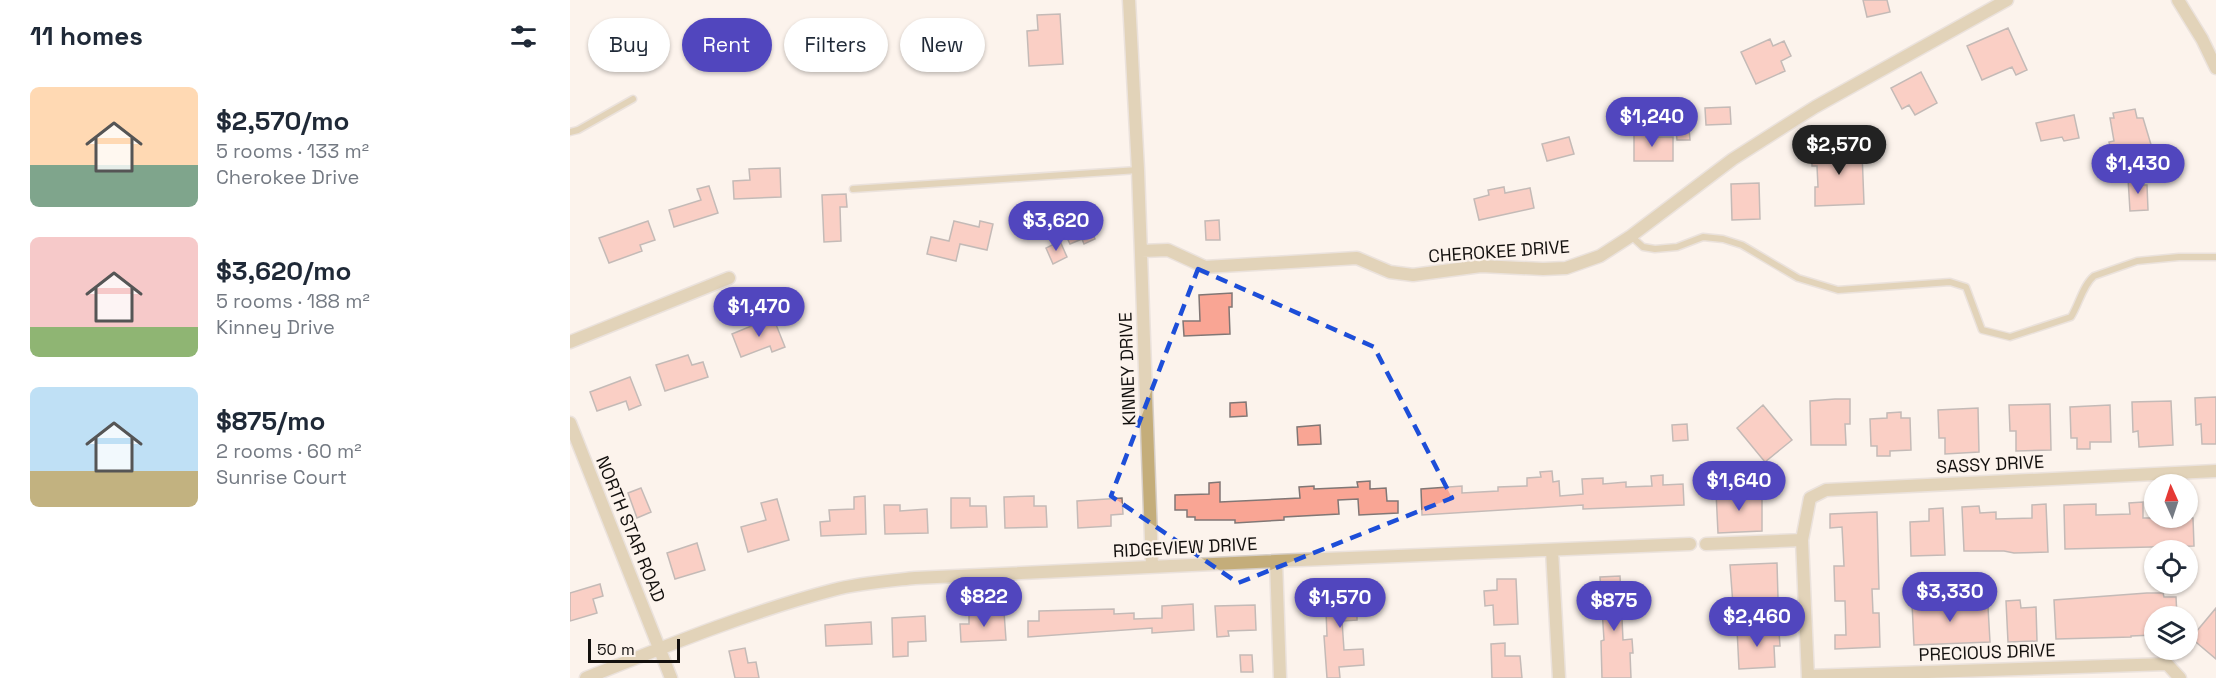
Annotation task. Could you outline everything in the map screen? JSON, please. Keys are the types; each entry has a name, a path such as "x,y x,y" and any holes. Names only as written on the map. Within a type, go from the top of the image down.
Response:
{"street":[{"name":"KINNEY DRIVE","path":"1129,0 1138,170 1152,567"},
{"name":"CHEROKEE DRIVE","path":"1141,251 1168,250 1205,267 1358,258 1390,272 1413,275 1481,266 1566,268 1600,256 1631,236 1733,159 1815,107 2007,0"},
{"path":"2178,0 2202,39 2216,68"},
{"path":"570,342 729,278"},
{"name":"NORTH STAR ROAD","path":"570,423 671,678"},
{"name":"SASSY DRIVE","path":"1802,540 1810,498 1826,490 2216,471"},
{"path":"1802,540 1808,677"},
{"name":"RIDGEVIEW DRIVE","path":"1706,544 1802,540"},
{"name":"RIDGEVIEW DRIVE","path":"586,678 778,606 856,585 915,578 1690,544"},
{"path":"1552,550 1559,678"},
{"path":"1276,561 1280,678"},
{"name":"PRECIOUS DRIVE","path":"1808,677 2167,664 2180,678"}],"lane":[{"path":"570,132 578,130 633,99"},
{"path":"853,189 1138,170"},
{"path":"1631,236 1643,247 1655,249 1677,247 1703,237 1723,239 1742,245 1798,278 1838,290 1950,282 1966,287 1982,330 2010,336 2072,316 2089,280 2094,276 2137,261 2179,257 2216,257"},
{"name":"RIDGEVIEW DRIVE","path":"1690,544 1706,544"}],"highlighted area":[{"path":"1198,269 1374,347 1452,498 1238,583 1111,496"}],"building":[{"path":"1863,0 1887,0 1890,12 1867,17"},
{"path":"1060,14 1063,64 1029,66 1027,31 1038,30 1037,15"},
{"path":"2008,28 2027,70 2016,75 2012,67 1982,80 1967,46"},
{"path":"1770,39 1773,46 1784,41 1791,56 1781,61 1785,71 1756,84 1741,52"},
{"path":"1921,72 1937,103 1915,115 1909,105 1902,109 1891,88"},
{"path":"1730,107 1731,124 1706,125 1705,108"},
{"path":"2135,109 2137,118 2143,118 2152,148 2112,155 2109,142 2114,141 2110,118 2114,118 2113,113"},
{"path":"2074,115 2079,138 2064,141 2062,137 2041,141 2036,123"},
{"path":"1688,118 1690,140 1677,140 1675,119"},
{"path":"1634,130 1646,130 1646,137 1673,137 1673,161 1634,161"},
{"path":"1569,137 1574,154 1547,161 1542,144"},
{"path":"1818,146 1852,147 1852,152 1862,152 1864,204 1815,206 1815,187 1818,187 1817,166 1812,166 1812,152 1818,151"},
{"path":"780,168 781,197 734,199 733,181 750,180 749,169"},
{"path":"2142,177 2142,185 2147,185 2148,210 2130,211 2128,178"},
{"path":"1759,183 1760,219 1732,220 1731,184"},
{"path":"709,186 718,213 674,227 669,210 701,200 697,189"},
{"path":"1504,187 1505,193 1530,188 1534,208 1479,220 1474,199 1489,195 1488,190"},
{"path":"846,194 847,207 840,207 841,241 824,242 822,195"},
{"path":"1080,208 1095,239 1084,244 1082,239 1070,244 1058,219"},
{"path":"1219,220 1220,240 1206,240 1205,221"},
{"path":"648,221 655,240 640,245 642,251 609,263 599,238"},
{"path":"954,221 979,227 980,221 993,224 987,250 960,244 956,261 927,254 931,237 949,241"},
{"path":"1060,241 1067,257 1053,264 1046,248"},
{"path":"1232,293 1232,307 1229,307 1230,334 1184,336 1183,321 1200,321 1199,295"},
{"path":"773,317 785,347 772,352 770,346 741,357 732,334"},
{"path":"688,355 692,365 703,362 708,377 665,391 656,365"},
{"path":"630,377 641,405 629,410 626,401 597,411 590,392"},
{"path":"2216,397 2216,444 2202,444 2201,424 2196,425 2195,398"},
{"path":"1850,399 1850,424 1845,424 1846,445 1811,445 1810,401"},
{"path":"2171,401 2173,445 2139,447 2138,431 2133,432 2132,402"},
{"path":"1246,402 1247,416 1230,417 1230,403"},
{"path":"2050,404 2051,450 2016,451 2016,431 2010,431 2009,405"},
{"path":"1763,405 1792,440 1765,462 1737,428"},
{"path":"2110,405 2111,442 2090,442 2090,449 2077,449 2077,438 2071,438 2070,407"},
{"path":"1978,408 1979,452 1945,454 1945,438 1939,438 1938,410"},
{"path":"1901,412 1901,418 1910,418 1911,450 1890,451 1890,456 1877,456 1877,446 1871,446 1870,419 1887,418 1887,413"},
{"path":"1687,424 1688,440 1673,441 1672,425"},
{"path":"1320,425 1321,444 1298,445 1297,427"},
{"path":"1552,471 1553,482 1559,481 1560,496 1583,494 1582,479 1603,478 1603,484 1626,482 1626,487 1652,486 1651,476 1663,475 1663,485 1683,484 1684,505 1583,509 1583,505 1422,515 1421,489 1462,486 1462,493 1498,491 1498,487 1527,486 1527,478 1541,477 1540,472"},
{"path":"1370,481 1370,489 1386,488 1387,501 1398,501 1398,513 1359,515 1358,499 1338,500 1339,514 1235,523 1235,520 1195,520 1195,517 1187,517 1187,510 1175,510 1175,495 1209,494 1209,483 1220,482 1220,502 1300,498 1299,487 1314,486 1314,489 1358,487 1357,482"},
{"path":"641,488 651,512 637,518 628,493"},
{"path":"1746,491 1746,497 1762,496 1762,531 1718,533 1716,492"},
{"path":"865,496 866,534 821,536 820,522 830,521 829,510 854,509 854,497"},
{"path":"1034,496 1034,506 1046,506 1047,527 1005,528 1004,497"},
{"path":"951,498 970,498 970,506 986,506 987,527 951,528"},
{"path":"1122,498 1123,514 1111,515 1111,526 1078,528 1077,501"},
{"path":"777,499 789,540 748,552 741,527 766,520 761,503"},
{"path":"2143,502 2144,528 2193,528 2194,540 2144,540 2144,547 2065,549 2064,505 2096,504 2096,515 2130,514 2129,503"},
{"path":"2046,504 2048,552 1964,551 1962,507 1979,506 1980,513 1996,512 1996,519 2032,518 2032,505"},
{"path":"884,505 900,505 900,511 927,509 928,533 885,534"},
{"path":"1943,508 1945,555 1911,556 1910,522 1929,521 1929,509"},
{"path":"1877,512 1879,589 1872,589 1873,613 1879,613 1880,647 1835,649 1835,635 1846,635 1845,601 1835,601 1834,566 1844,566 1842,527 1830,528 1830,514"},
{"path":"697,543 705,570 675,579 667,553"},
{"path":"1777,563 1778,598 1758,599 1758,604 1733,605 1730,565"},
{"path":"1620,576 1623,640 1632,639 1631,678 1602,678 1601,641 1604,640 1600,577"},
{"path":"1497,579 1516,579 1518,624 1494,625 1493,605 1485,606 1484,591 1497,590"},
{"path":"600,584 603,596 593,599 597,613 570,621 570,593"},
{"path":"1357,585 1357,620 1342,621 1344,650 1363,649 1364,665 1339,667 1340,678 1327,678 1324,636 1327,636 1325,586"},
{"path":"2144,593 2163,594 2164,597 2176,597 2176,606 2144,606 2144,635 2056,639 2054,600"},
{"path":"2020,600 2021,608 2036,607 2037,641 2008,642 2006,601"},
{"path":"1976,601 1976,608 1988,607 1990,642 1914,645 1912,603"},
{"path":"1193,604 1194,630 1152,633 1152,628 1028,637 1028,621 1039,621 1039,611 1114,609 1114,614 1134,613 1134,619 1162,618 1162,606"},
{"path":"1255,605 1256,630 1228,631 1229,636 1217,637 1215,606"},
{"path":"2216,608 2216,659 2198,644 2198,630"},
{"path":"1004,612 1006,640 961,642 960,624 969,624 969,614"},
{"path":"925,616 926,641 908,642 908,656 893,657 892,618"},
{"path":"871,622 872,644 826,646 825,625"},
{"path":"1768,627 1768,632 1779,632 1780,646 1774,646 1775,667 1739,669 1737,629"},
{"path":"1505,643 1505,656 1520,656 1522,678 1492,678 1491,644"},
{"path":"745,648 748,663 756,662 759,678 735,678 729,651"},
{"path":"1240,655 1252,655 1253,672 1241,672"}]}
